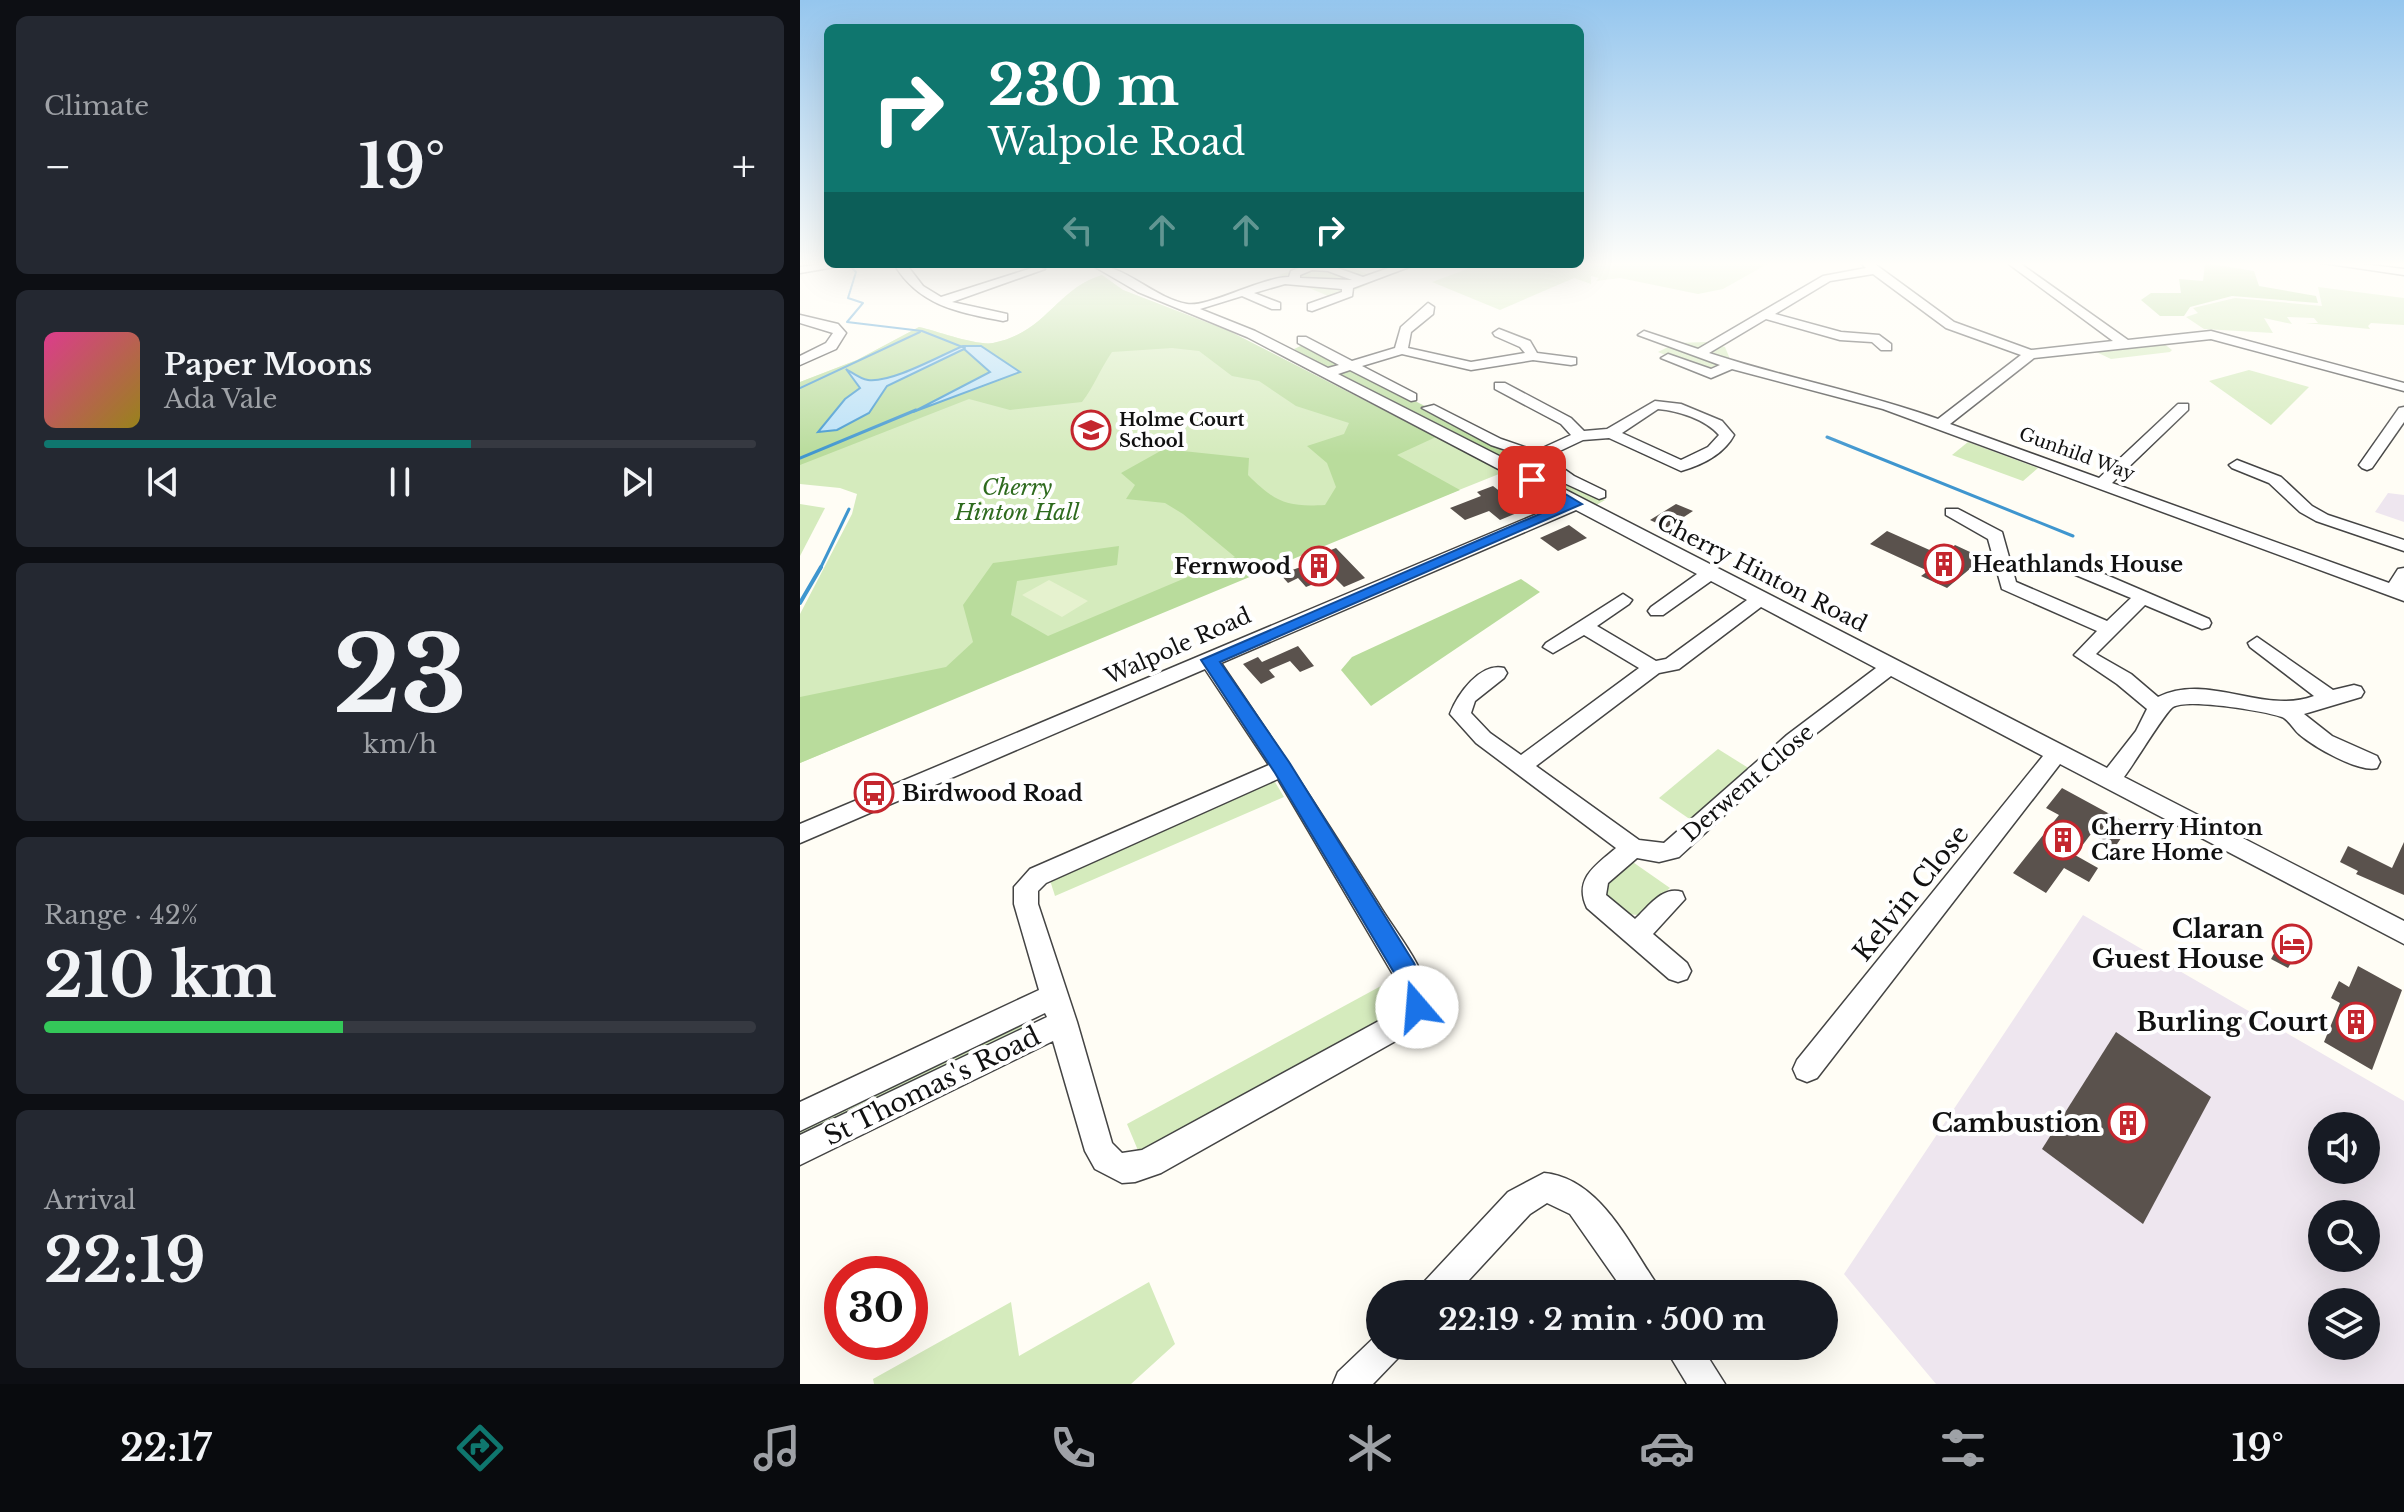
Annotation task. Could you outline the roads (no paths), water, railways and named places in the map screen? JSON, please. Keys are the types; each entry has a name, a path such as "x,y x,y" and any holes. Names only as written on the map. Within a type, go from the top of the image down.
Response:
{"street":[{"path":"800,361 831,346 840,333 832,327"},
{"name":"Cherry Hinton Road","path":"1237,327 2404,933"},
{"path":"1401,350 1405,330 1410,327"},
{"path":"1698,354 1745,327"},
{"path":"1806,327 1840,336 1875,338 1886,347"},
{"path":"1954,327 2030,354 2220,336 2404,387"},
{"path":"2101,327 2125,344"},
{"path":"1499,333 1525,344 1533,356"},
{"name":"Gunhild Way","path":"1644,335 1731,365 1888,406 2399,593"},
{"path":"1302,340 1411,397"},
{"path":"2089,348 2110,359 2170,352 2160,341"},
{"name":"Gunhild Way","path":"1671,345 1659,354 1711,374 1731,365"},
{"path":"1327,373 1401,350 1471,366 1533,356 1571,361"},
{"path":"1940,425 2030,354"},
{"path":"1500,386 1566,421 1580,436"},
{"path":"1511,468 1580,436 1611,433 1646,408 1664,404 1725,430 1725,441 1673,467 1611,433"},
{"path":"2101,484 2183,407"},
{"path":"1429,408 1496,442 1535,455 1568,479 1599,494"},
{"path":"2367,465 2404,411"},
{"path":"2237,465 2275,480 2306,509 2322,518 2404,546"},
{"name":"Walpole Road","path":"800,834 1575,504"},
{"path":"1952,512 1996,536 2008,585 2110,629"},
{"path":"2077,569 2202,623"},
{"path":"1657,611 1710,573"},
{"path":"2399,593 2404,573"},
{"path":"2143,597 2079,660 2124,679 2158,708"},
{"path":"1521,766 1653,668 1672,664 1760,599"},
{"path":"1553,647 1623,600"},
{"path":"1584,626 1653,668"},
{"path":"2257,643 2330,698"},
{"path":"1209,660 1282,768 1405,970 1417,998 1417,1007 1398,1025 1134,1169 1119,1169 1108,1164 1100,1151 1060,1008 1026,904 1026,887 1031,881 1282,768"},
{"name":"Derwent Close","path":"1633,848 1659,853 1671,850 1794,740 1891,666"},
{"path":"1497,673 1466,697 1461,706 1463,721 1633,848 1597,878 1593,893 1596,901 1678,971"},
{"path":"2110,779 2148,729 2158,708 2186,695 2289,709 2354,692"},
{"path":"2289,709 2299,725 2314,737 2369,762"},
{"name":"Kelvin Close","path":"1807,1069 2058,752"},
{"path":"1635,935 1673,899"},
{"name":"St Thomas's Road","path":"800,1117 1060,1008"},
{"name":"St Thomas's Road","path":"800,1150 1060,1008"},
{"path":"1448,1280 1532,1193 1555,1189 1581,1203 1635,1280"},
{"path":"1350,1384 1373,1360"},
{"path":"1691,1360 1708,1384"}],"water":[{"path":"963,346 981,346 1020,372 913,412 990,372 964,349 887,386 869,413 837,430 818,432 845,399 860,388 846,369 859,377 878,380 902,373"}],"waterway":[{"path":"885,327 922,331 965,348"},
{"path":"800,388 920,332"},
{"path":"800,458 916,410"},
{"path":"1827,437 2073,536"},
{"path":"821,567 849,509"},
{"path":"800,603 821,567"}],"place":[{"name":"Holme Court School","path":"1091,430"},
{"name":"Heathlands House","path":"1944,564"},
{"name":"Fernwood","path":"1319,566"},
{"name":"Birdwood Road","path":"874,793"},
{"name":"Cherry Hinton Care Home","path":"2063,840"},
{"name":"Claran Guest House","path":"2292,944"},
{"name":"Burling Court","path":"2356,1022"},
{"name":"Cambustion","path":"2128,1123"}],"park label":[{"name":"Cherry Hinton Hall","path":"1017,500"}]}
